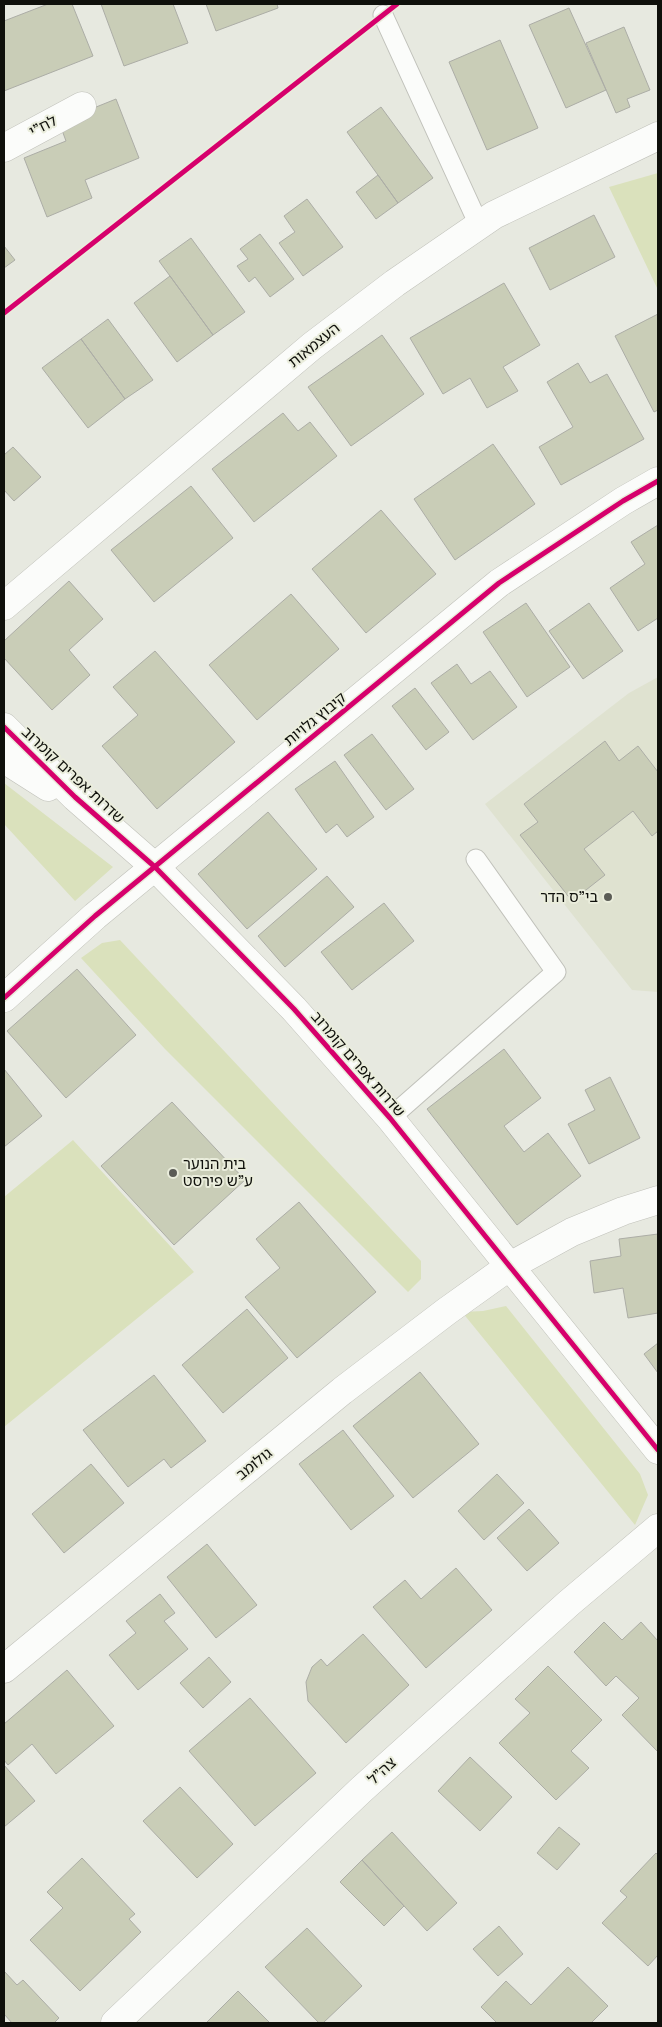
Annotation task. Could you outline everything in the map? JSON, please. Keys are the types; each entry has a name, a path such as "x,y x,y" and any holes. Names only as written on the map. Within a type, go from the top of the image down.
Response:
{"street":[{"name":"לח\"י","path":"4,148 82,106"},
{"name":"העצמאות","path":"4,606 312,346 396,282 494,215 658,136"},
{"name":"קיבוץ גלויות","path":"4,998 95,916 499,583 623,501 658,481"},
{"name":"שדרות אפרים קומרוב","path":"4,727 102,821 155,867 294,1009 390,1118 658,1450"},
{"name":"שדרות אפרים קומרוב","path":"4,759 102,821"},
{"name":"גולומב","path":"4,1669 342,1391 510,1266 572,1232 623,1211 658,1200"},
{"name":"צה\"ל","path":"115,2023 362,1789 569,1603 658,1528"}],"lane":[{"path":"384,15 479,225"},
{"path":"390,1118 556,972 476,859"}],"shaded area":[{"name":"בי\"ס הדר","path":"658,677 658,992 632,990 485,804 629,693"}],"green space":[{"path":"658,173 658,290 609,187"},
{"path":"4,783 113,867 75,901 4,824"},
{"path":"120,940 421,1261 421,1279 408,1292 165,1049 81,958 102,943"},
{"path":"73,1140 194,1272 4,1427 4,1197"},
{"path":"506,1306 640,1474 648,1495 635,1525 462,1312 483,1311"}],"building":[{"path":"48,4 72,4 93,56 4,91 4,21"},
{"path":"101,4 173,4 188,43 124,66"},
{"path":"206,4 277,4 278,8 216,31"},
{"path":"569,8 606,90 566,108 529,25"},
{"path":"624,27 650,90 627,99 630,107 616,113 586,43"},
{"path":"500,40 538,128 487,150 449,62"},
{"path":"116,99 139,158 85,180 92,198 47,217 24,158 66,141 59,122"},
{"path":"381,107 433,178 398,203 347,132"},
{"path":"378,175 398,203 376,219 356,192"},
{"path":"307,199 343,247 303,276 279,243 295,232 284,216"},
{"path":"594,215 615,257 550,290 529,248"},
{"path":"260,234 294,279 270,297 255,277 249,282 237,266 248,259 240,249"},
{"path":"191,238 245,312 213,335 159,261"},
{"path":"4,246 15,260 4,268"},
{"path":"170,276 213,335 177,362 134,303"},
{"path":"504,283 540,345 503,367 518,391 487,408 470,378 443,394 410,338"},
{"path":"658,314 658,410 654,412 615,336"},
{"path":"108,319 153,380 125,399 81,339"},
{"path":"382,335 424,394 351,446 308,387"},
{"path":"81,339 125,399 88,428 42,368"},
{"path":"578,363 590,383 607,374 644,439 561,485 539,447 573,427 547,382"},
{"path":"283,413 298,431 310,422 337,456 254,522 212,469"},
{"path":"493,444 535,504 455,560 414,499"},
{"path":"13,447 41,477 14,501 4,490 4,455"},
{"path":"191,486 233,538 154,602 111,550"},
{"path":"381,510 436,574 366,633 312,569"},
{"path":"658,525 658,618 638,631 610,588 645,564 631,542"},
{"path":"69,581 103,619 69,650 90,675 52,710 4,658 4,641"},
{"path":"291,594 339,649 257,720 209,665"},
{"path":"526,603 570,667 527,697 483,632"},
{"path":"589,603 623,651 583,679 549,631"},
{"path":"155,651 235,742 157,809 102,746 138,715 113,687"},
{"path":"457,664 471,684 490,671 517,707 473,740 431,683"},
{"path":"415,688 449,732 426,750 392,706"},
{"path":"372,734 414,789 386,810 344,755"},
{"path":"605,741 619,761 638,746 658,772 658,831 652,836 633,811 584,849 605,875 572,901 520,835 538,822 524,804"},
{"path":"335,761 374,817 347,837 337,824 326,833 295,789"},
{"path":"268,812 317,869 247,929 198,874"},
{"path":"327,876 354,907 285,967 258,936"},
{"path":"384,903 414,941 352,990 321,952"},
{"path":"77,969 136,1035 66,1098 7,1031"},
{"path":"504,1049 541,1098 504,1126 524,1152 548,1133 581,1176 517,1225 427,1109"},
{"path":"4,1069 42,1116 4,1147"},
{"path":"610,1077 640,1138 589,1164 568,1124 595,1110 585,1090"},
{"name":"בית הנוער ע\"ש פירסט","path":"172,1102 245,1180 174,1245 101,1166"},
{"path":"299,1202 376,1292 297,1358 245,1297 280,1268 256,1239"},
{"path":"658,1234 658,1313 628,1318 623,1288 594,1293 590,1261 621,1256 619,1239"},
{"path":"247,1309 288,1358 223,1413 182,1365"},
{"path":"658,1343 658,1373 644,1354"},
{"path":"420,1372 479,1444 413,1498 353,1426"},
{"path":"154,1375 206,1441 171,1468 164,1459 128,1487 83,1430"},
{"path":"343,1430 394,1496 351,1530 299,1464"},
{"path":"91,1464 124,1503 64,1553 32,1514"},
{"path":"497,1474 524,1503 484,1540 458,1511"},
{"path":"529,1509 559,1543 527,1571 497,1538"},
{"path":"207,1544 257,1605 216,1638 167,1577"},
{"path":"456,1568 492,1610 426,1668 373,1607 405,1580 421,1599"},
{"path":"160,1594 175,1613 164,1621 188,1649 138,1690 109,1655 136,1633 126,1621"},
{"path":"604,1622 622,1640 641,1622 658,1641 658,1752 622,1715 639,1698 616,1676 606,1686 574,1652"},
{"path":"363,1634 409,1685 346,1743 308,1701 306,1682 312,1667 321,1659 327,1666"},
{"path":"209,1657 231,1682 203,1708 180,1683"},
{"path":"548,1666 602,1720 571,1751 589,1768 556,1800 499,1743 530,1713 515,1699"},
{"path":"67,1670 114,1726 56,1774 32,1744 8,1765 4,1760 4,1724"},
{"path":"250,1698 316,1773 255,1826 189,1751"},
{"path":"470,1757 512,1797 480,1831 438,1791"},
{"path":"4,1765 35,1801 4,1827"},
{"path":"180,1787 233,1844 197,1878 143,1821"},
{"path":"559,1827 580,1844 557,1870 537,1853"},
{"path":"392,1832 457,1903 427,1931 362,1860"},
{"path":"656,1853 658,1855 658,1955 648,1966 602,1923 627,1897 620,1891"},
{"path":"82,1858 135,1914 129,1919 141,1932 80,1991 30,1940 63,1908 47,1892"},
{"path":"362,1860 404,1906 384,1926 340,1882"},
{"path":"499,1926 523,1954 498,1976 473,1949"},
{"path":"307,1928 362,1986 323,2023 319,2023 265,1967"},
{"path":"568,1967 608,2006 591,2023 497,2023 481,2007 506,1981 531,2005"},
{"path":"4,1971 17,1985 23,1980 59,2018 54,2023 12,2023 4,2014"},
{"path":"238,1991 270,2023 206,2023"}],"cycle path":[{"path":"4,313 397,4"},
{"path":"4,998 95,916 499,583 623,501 658,481"},
{"path":"4,727 75,797 155,867 294,1009 390,1118 658,1450"}],"place":[{"name":"בי\"ס הדר","path":"608,897"},
{"name":"בית הנוער ע\"ש פירסט","path":"173,1173"}]}
